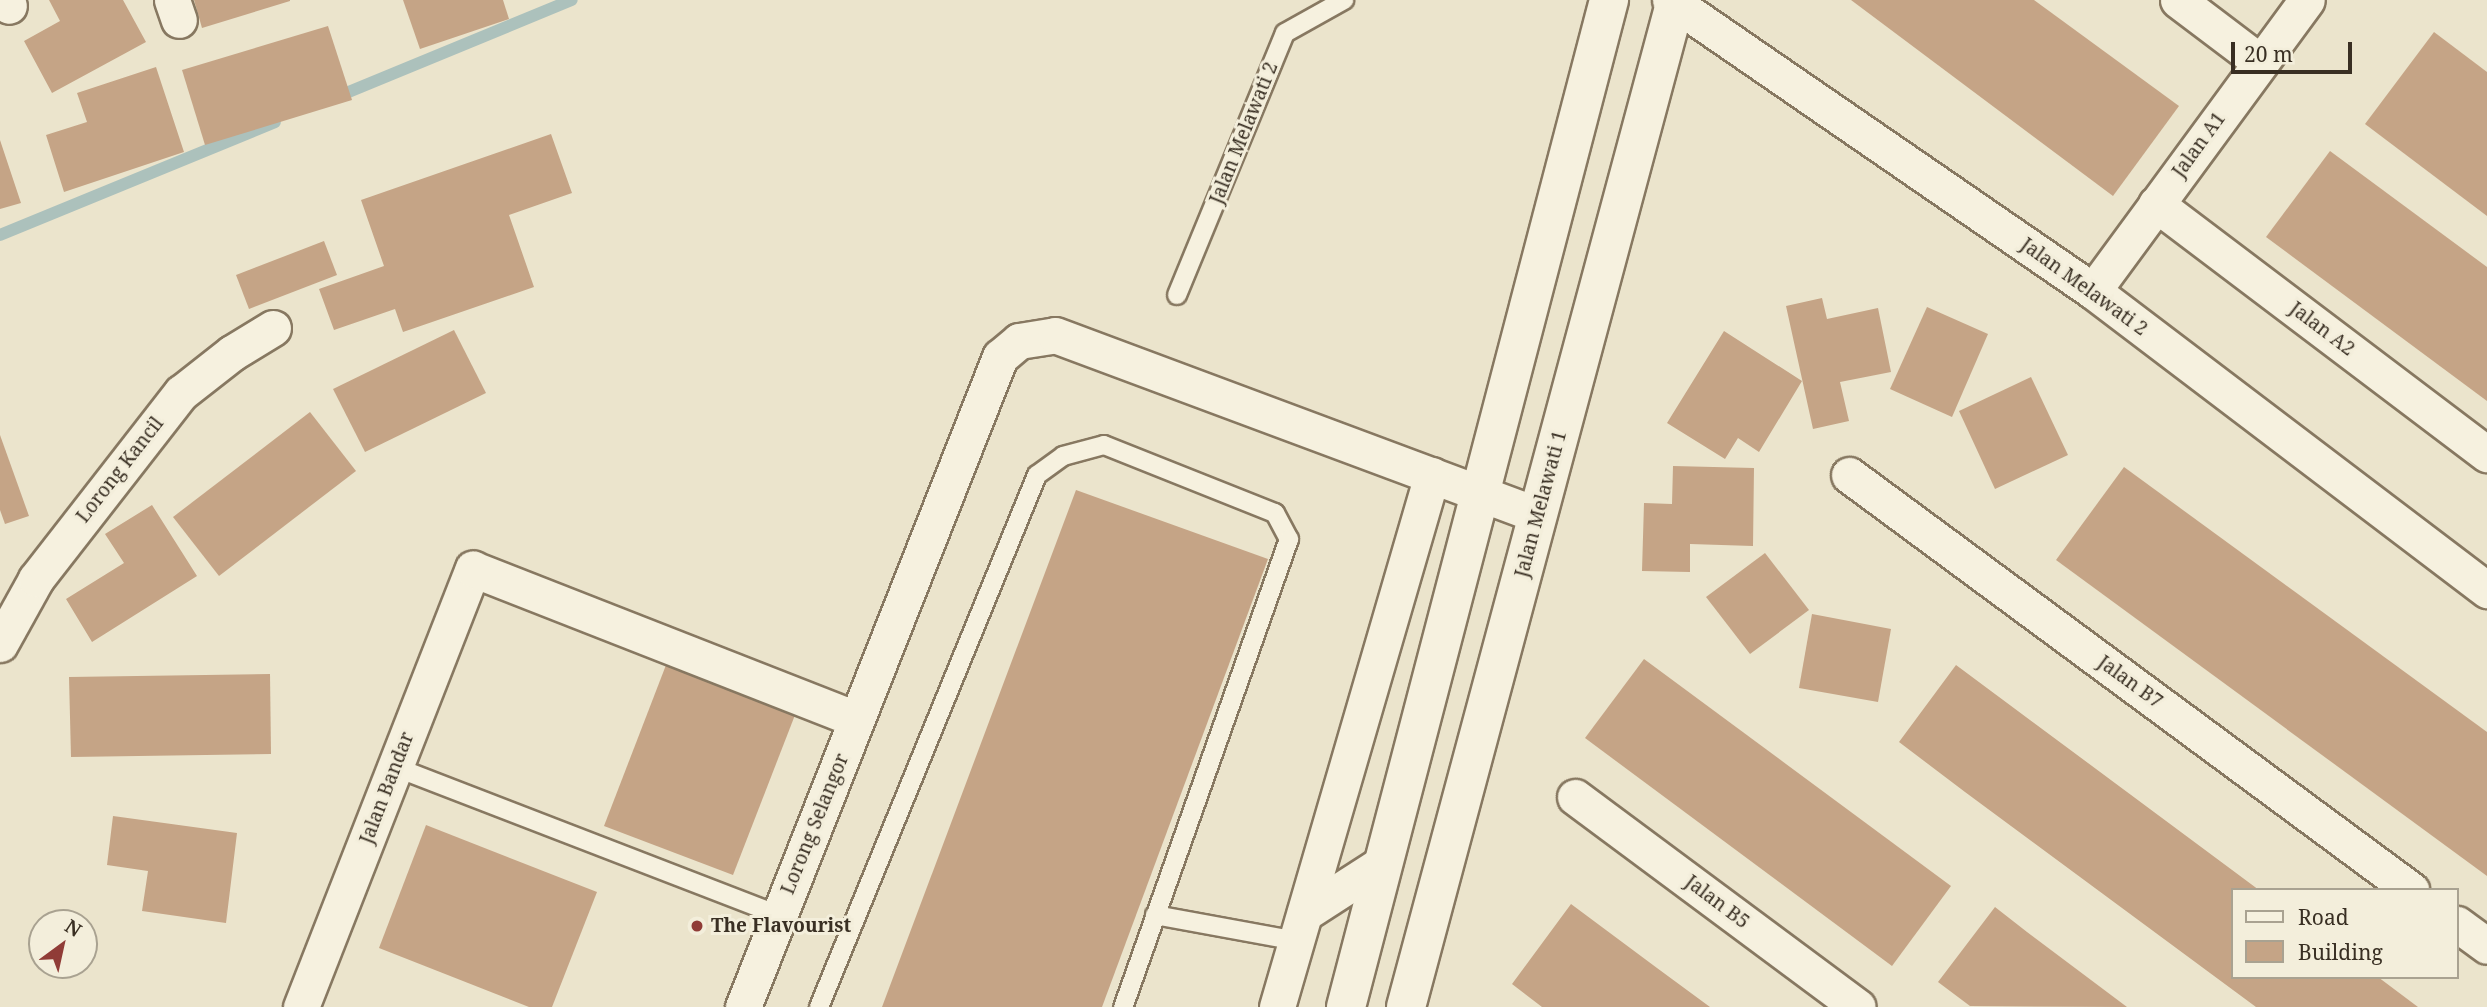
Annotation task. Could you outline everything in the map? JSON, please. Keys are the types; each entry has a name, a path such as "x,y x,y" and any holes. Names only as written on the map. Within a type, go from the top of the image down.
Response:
{"street":[{"path":"1346,1007 1609,0"},
{"path":"2178,0 2260,62"},
{"name":"Jalan A1","path":"2093,291 2307,0"},
{"name":"Jalan Melawati 2","path":"1674,1 2093,291 2487,590"},
{"name":"Jalan Melawati 1","path":"1406,1007 1674,1"},
{"name":"Jalan A2","path":"2157,204 2487,454"},
{"name":"Lorong Kancil","path":"0,644 36,579 181,393 232,353 274,328"},
{"name":"Lorong Selangor","path":"743,1007 1000,356 1019,341 1055,335 1538,515"},
{"path":"1277,1007 1432,475"},
{"name":"Jalan B7","path":"1849,475 2408,888"},
{"name":"Jalan Bandar","path":"301,1007 473,569 856,719"},
{"name":"Jalan B5","path":"1575,797 1858,1007"},
{"path":"1300,927 1384,862"},
{"path":"2459,925 2487,946"}],"lane":[{"name":"Jalan Melawati 2","path":"1177,295 1285,33 1344,0"},
{"path":"819,1007 1038,475 1063,456 1104,445 1275,513 1289,539 1155,915 1128,1006"},
{"path":"395,767 779,915"},
{"path":"1155,915 1300,927"}],"building":[{"path":"49,0 123,0 146,42 52,93 24,41 60,21"},
{"path":"194,0 290,0 290,1 202,28"},
{"path":"403,0 503,0 509,19 420,49"},
{"path":"1851,0 2034,0 2179,106 2113,196"},
{"path":"328,26 352,100 205,145 182,70"},
{"path":"2434,32 2487,72 2487,216 2365,124"},
{"path":"156,67 184,152 64,192 46,135 87,122 77,93"},
{"path":"551,134 572,193 509,215 534,287 403,332 395,309 334,330 319,289 384,266 361,200"},
{"path":"0,140 21,203 0,209"},
{"path":"2330,151 2487,267 2487,401 2266,237"},
{"path":"324,241 337,275 249,309 236,275"},
{"path":"1822,298 1827,319 1878,308 1891,372 1840,382 1849,421 1813,429 1786,306"},
{"path":"1927,307 1988,334 1952,417 1890,389"},
{"path":"454,330 486,393 365,452 333,389"},
{"path":"1724,331 1802,381 1759,452 1738,438 1725,459 1667,423"},
{"path":"2031,377 2068,455 1995,489 1959,411"},
{"path":"310,412 356,471 219,576 173,517"},
{"path":"0,435 29,516 5,524 0,510"},
{"path":"1673,466 1754,468 1753,546 1690,544 1690,572 1642,571 1644,503 1672,504"},
{"path":"2124,467 2487,732 2487,876 2056,560"},
{"path":"1076,490 1268,559 1102,1007 882,1007"},
{"path":"152,505 197,576 92,642 66,599 124,563 105,534"},
{"path":"1765,553 1809,610 1750,654 1706,597"},
{"path":"1812,614 1891,629 1878,702 1799,688"},
{"path":"1644,659 1951,886 1892,966 1585,738"},
{"path":"666,665 795,715 733,875 604,826"},
{"path":"1956,665 2256,888 2232,888 2232,979 2381,979 2418,1007 2256,1007 1899,742"},
{"path":"270,674 271,754 71,757 69,677"},
{"path":"113,816 237,833 226,923 142,911 148,871 107,865"},
{"path":"426,825 597,892 552,1007 529,1007 379,948"},
{"path":"1571,904 1710,1007 1542,1007 1512,984"},
{"path":"1995,907 2127,1007 1970,1006 1938,982"}],"waterway":[{"path":"334,98 572,0"},
{"path":"0,235 275,122"}],"place":[{"name":"The Flavourist","path":"697,926"}]}
